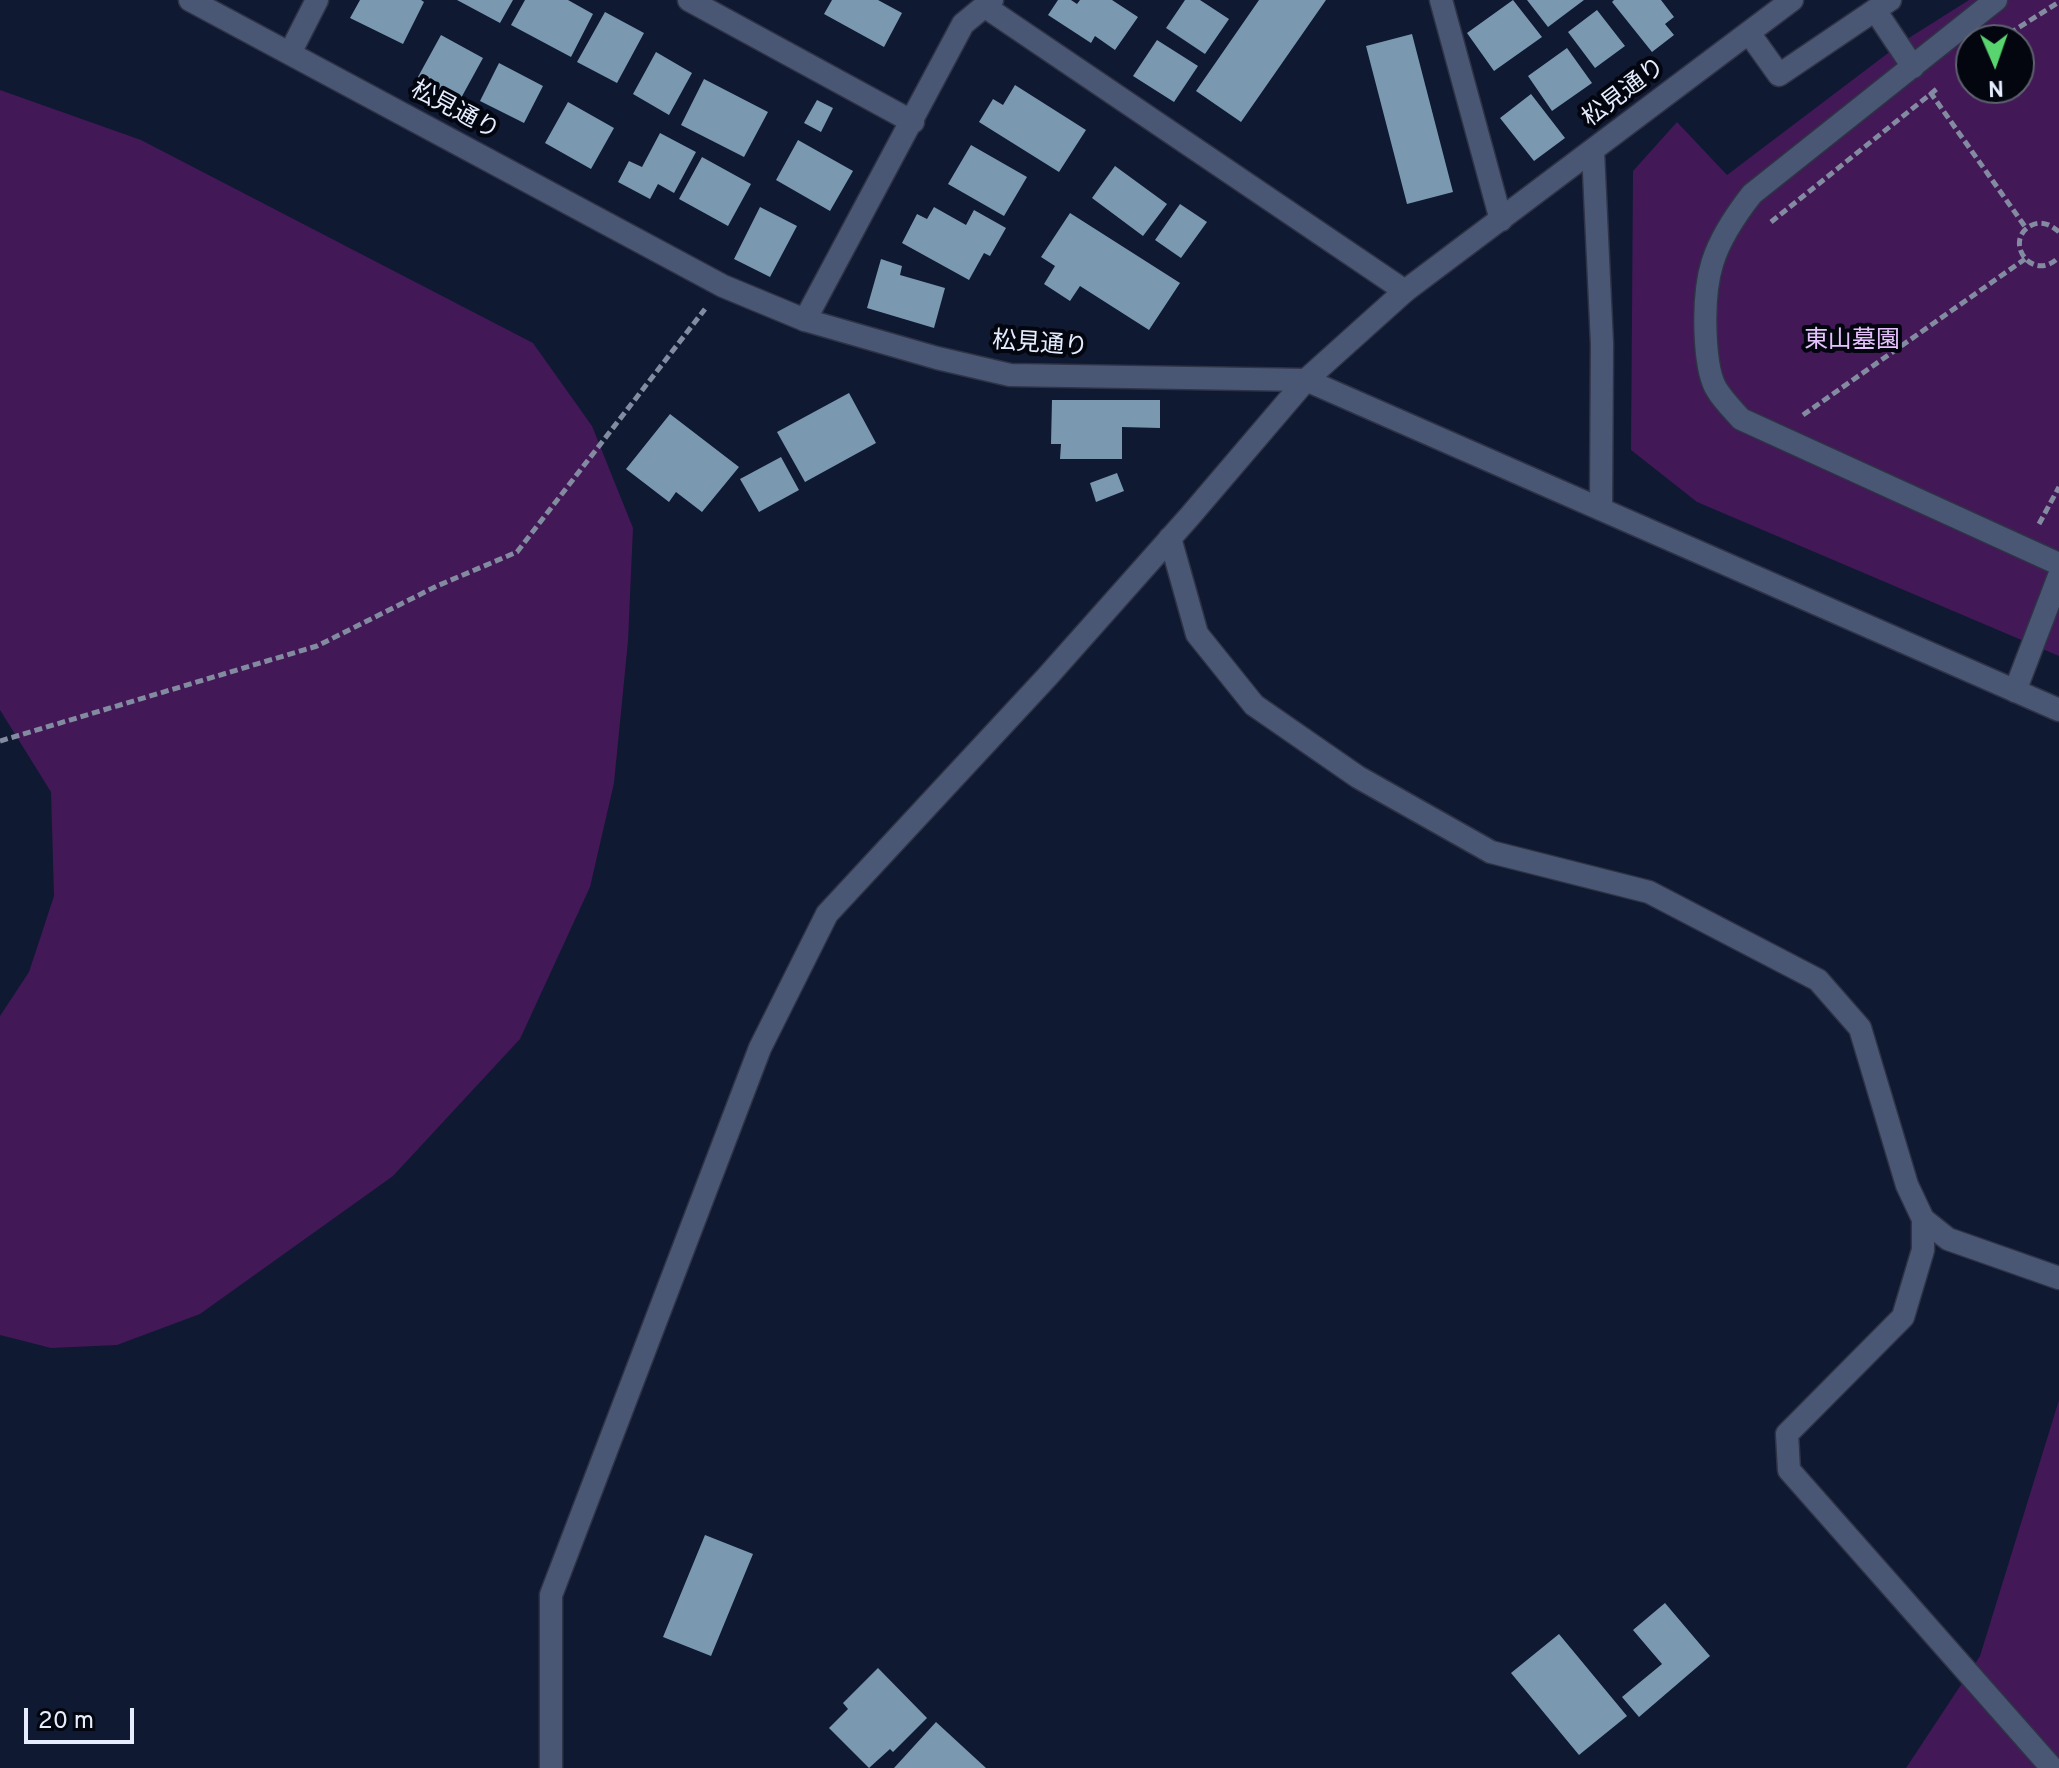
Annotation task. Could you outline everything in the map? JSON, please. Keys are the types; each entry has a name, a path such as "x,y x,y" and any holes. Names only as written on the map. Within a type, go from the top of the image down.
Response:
{"street":[{"name":"松見通り","path":"190,0 723,286 805,320 937,358 1010,375 1306,380 1405,291 1792,0"},
{"path":"290,53 317,0"},
{"path":"689,0 913,122"},
{"path":"1441,0 1501,220"},
{"path":"1996,0 1752,194 1733,218 1713,254 1704,303 1707,355 1715,388 1741,419 2059,564"},
{"path":"805,320 963,24 988,3 1405,291"},
{"path":"1749,33 1779,75 1882,5 1913,67"},
{"path":"1593,151 1602,344 1601,509"},
{"path":"551,1768 551,1595 760,1048 827,914 1047,677 1306,380 2059,710"},
{"path":"1170,538 1197,634 1254,705 1358,777 1491,852 1649,892 1818,980 1860,1028 1907,1185 1923,1219 1923,1250 1903,1317 1787,1434 1789,1470 2052,1768"},
{"path":"2015,691 2059,576"},
{"path":"1923,1219 1948,1239 2059,1278"}],"path":[{"path":"2024,24 2059,2"},
{"path":"1913,67 2026,228"},
{"path":"1765,227 1941,86"},
{"path":"2058,259 2047,266 2035,266 2025,259 2019,249 2020,238 2026,228 2037,223 2050,225 2059,232"},
{"path":"1775,434 2025,259"},
{"path":"0,741 317,646 437,586 517,552 723,286"}],"green space":[{"name":"東山墓園","path":"1969,0 2059,0 2059,656 1697,502 1631,450 1633,171 1677,122 1727,175 1904,41"},
{"path":"0,90 141,140 533,343 592,426 633,528 628,641 614,783 590,887 520,1039 393,1176 200,1314 117,1345 51,1348 0,1335 0,1016 29,972 54,896 51,792 0,710"},
{"path":"2059,1400 2059,1768 1906,1768 1980,1656"}],"building":[{"path":"360,0 424,2 403,44 350,18"},
{"path":"457,0 513,0 500,23"},
{"path":"525,0 568,0 593,14 571,57 511,25"},
{"path":"832,0 878,0 902,13 884,47 824,14"},
{"path":"1058,0 1071,0 1077,4 1080,0 1112,0 1138,17 1115,50 1095,36 1091,43 1048,15"},
{"path":"1185,0 1200,0 1229,19 1205,54 1166,28"},
{"path":"1259,0 1326,0 1241,122 1196,91"},
{"path":"1513,0 1542,37 1494,71 1467,33"},
{"path":"1527,0 1584,0 1548,27"},
{"path":"1661,0 1674,17 1665,24 1674,35 1652,52 1612,2"},
{"path":"1597,10 1625,46 1595,68 1568,32"},
{"path":"605,12 644,33 617,83 577,62"},
{"path":"1412,34 1453,192 1407,204 1366,46"},
{"path":"441,35 483,58 455,109 413,86"},
{"path":"1157,40 1198,66 1174,102 1133,76"},
{"path":"1567,48 1592,83 1552,111 1528,76"},
{"path":"656,52 692,73 669,115 633,94"},
{"path":"499,63 543,86 524,123 480,101"},
{"path":"704,79 768,112 744,157 681,125"},
{"path":"1015,85 1086,130 1059,172 979,122 993,99 1003,105"},
{"path":"1531,94 1565,138 1534,161 1500,118"},
{"path":"817,100 833,108 821,132 804,123"},
{"path":"568,102 614,128 591,169 545,143"},
{"path":"660,133 696,152 674,193 658,184 650,199 618,182 629,161 642,167"},
{"path":"798,140 853,171 830,211 776,180"},
{"path":"971,145 1027,177 1004,216 948,184"},
{"path":"702,157 751,184 728,226 679,199"},
{"path":"1115,166 1167,204 1143,236 1092,198"},
{"path":"1180,204 1207,222 1181,258 1155,240"},
{"path":"760,207 797,226 770,277 734,259"},
{"path":"934,207 966,225 974,210 1006,228 990,256 984,253 969,280 902,243 917,214 927,219"},
{"path":"1070,213 1180,283 1149,330 1080,286 1070,301 1044,284 1055,266 1041,257"},
{"path":"881,259 902,266 900,275 945,288 934,328 867,308"},
{"path":"849,393 876,443 805,482 777,432"},
{"path":"1052,400 1160,400 1160,428 1122,427 1122,459 1060,459 1061,444 1051,444"},
{"path":"670,414 739,467 702,512 676,492 669,502 626,469"},
{"path":"781,457 799,490 759,512 740,479"},
{"path":"1117,473 1124,491 1096,502 1090,483"},
{"path":"705,1535 753,1554 711,1656 663,1637"},
{"path":"1665,1603 1710,1656 1639,1717 1622,1697 1662,1664 1633,1630"},
{"path":"1559,1634 1627,1716 1579,1755 1511,1673"},
{"path":"878,1668 927,1718 893,1752 890,1749 869,1768 829,1728 848,1709 843,1703"},
{"path":"936,1722 986,1768 894,1768"}]}
